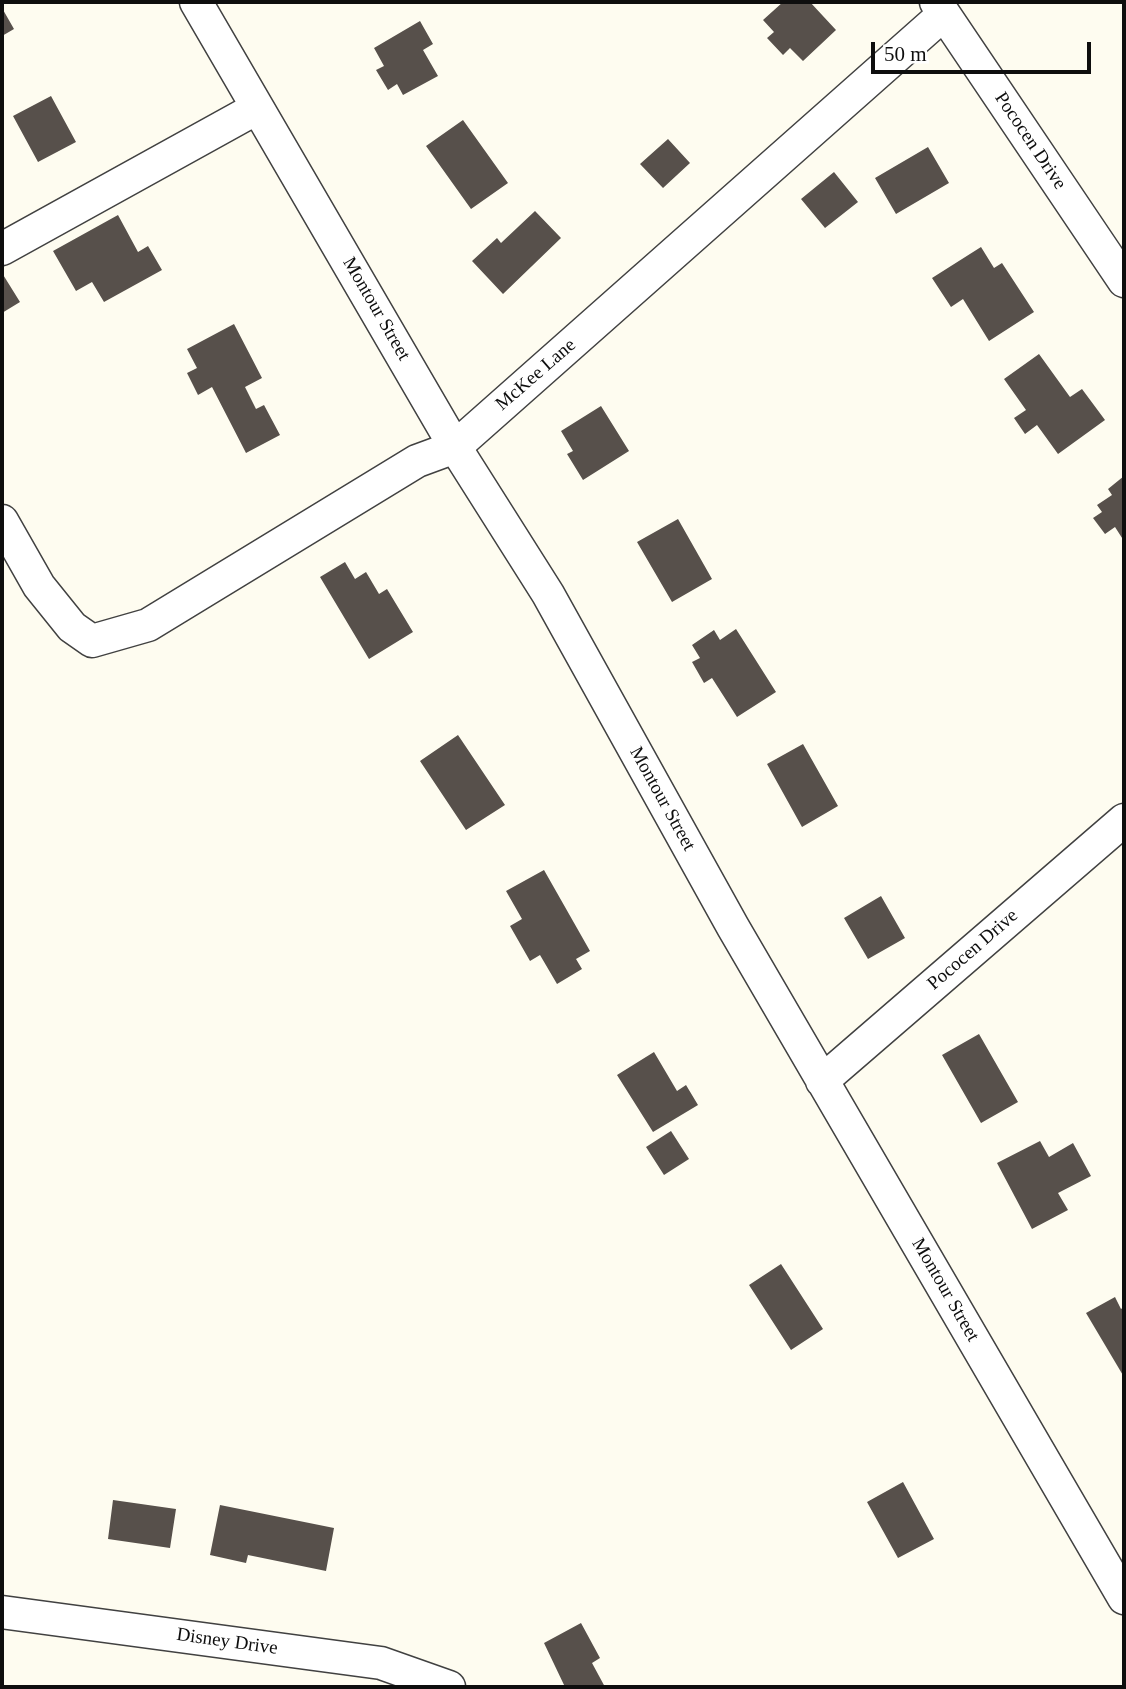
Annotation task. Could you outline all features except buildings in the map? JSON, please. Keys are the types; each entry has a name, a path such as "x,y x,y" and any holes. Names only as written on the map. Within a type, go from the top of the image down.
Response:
{"street":[{"name":"Montour Street","path":"196,2 455,447 548,594 822,1081 1124,1598"},
{"name":"Pococen Drive","path":"940,8 1124,281"},
{"name":"McKee Lane","path":"2,521 39,586 72,627 92,641 148,625 417,461 455,447 940,8"},
{"path":"2,249 257,108"},
{"name":"Pococen Drive","path":"822,1081 1124,820"},
{"name":"Disney Drive","path":"2,1612 382,1662 449,1687"}]}
